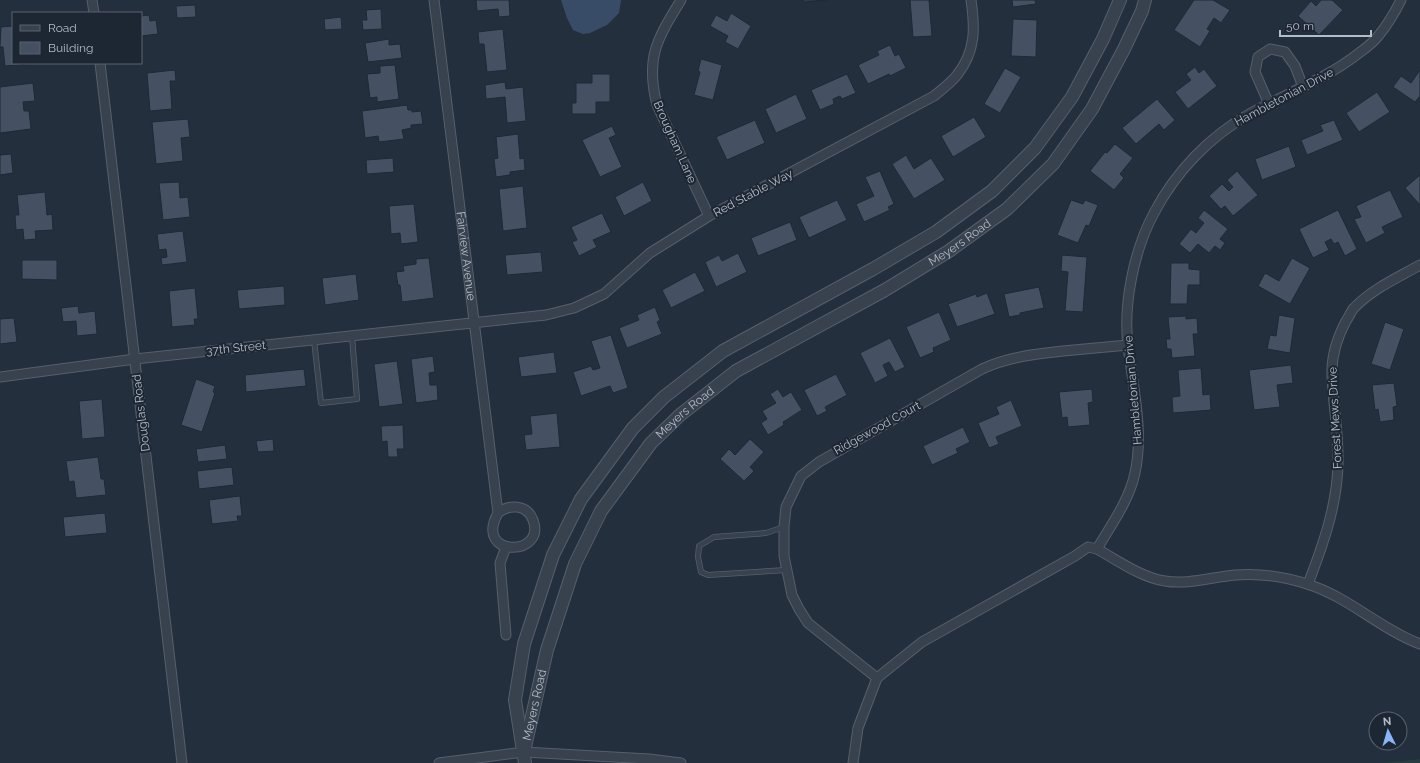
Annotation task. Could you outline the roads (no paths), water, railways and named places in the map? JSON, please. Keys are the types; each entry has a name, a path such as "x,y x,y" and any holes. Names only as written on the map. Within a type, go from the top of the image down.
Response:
{"street":[{"path":"92,0 94,12"},
{"name":"Fairview Avenue","path":"434,0 473,323 498,513 493,522 493,535 500,544 506,547"},
{"name":"Brougham Lane","path":"681,0 659,40 653,57 651,70 652,88 657,105 709,216"},
{"name":"Red Stable Way","path":"473,323 546,315 563,312 585,304 604,294 613,287 658,247 709,216 934,96 957,76 968,56 974,36 975,23 971,0"},
{"name":"Meyers Road","path":"525,758 515,700 524,644 553,555 581,498 633,428 664,397 723,351 873,269 936,232 992,191 1035,148 1072,97 1103,39 1120,0"},
{"name":"Meyers Road","path":"525,758 547,650 575,564 601,511 651,443 680,415 736,371 885,290 949,251 1007,209 1053,164 1092,109 1124,50 1142,11 1145,0"},
{"name":"Hambletonian Drive","path":"1097,549 1123,505 1131,486 1137,458 1138,437 1128,345 1131,279 1137,255 1152,218 1164,194 1185,165 1215,137 1250,113 1334,70 1362,51 1378,36 1401,0"},
{"path":"1269,104 1255,72 1258,57 1270,49 1284,52 1295,66 1303,87"},
{"name":"Douglas Road","path":"100,64 182,763"},
{"name":"Forest Mews Drive","path":"1308,584 1331,516 1337,482 1338,443 1332,375 1333,355 1338,338 1353,309 1373,291 1420,265"},
{"name":"37th Street","path":"0,377 135,359 473,323"},
{"name":"Ridgewood Court","path":"877,678 808,623 792,595 786,570 783,546 784,527 786,506 801,476 819,462 995,363 1030,355 1128,345"},
{"path":"498,513 507,507 518,507 528,512 534,524 532,537 526,545 513,549 506,547 500,563 506,635"},
{"path":"853,763 858,728 877,678 911,650 934,634 1075,556 1088,547 1097,549 1148,576 1167,581 1183,582 1252,574 1280,577 1308,584 1342,599 1396,633 1420,644"},
{"path":"439,763 525,758 681,763"}],"lane":[{"path":"314,340 321,403 328,403 358,399 352,336"},
{"path":"784,527 766,533 714,537 699,546 698,557 701,572 708,575 786,570"}],"water":[{"path":"561,0 621,0 619,13 607,25 590,33 583,34 573,30"}]}
